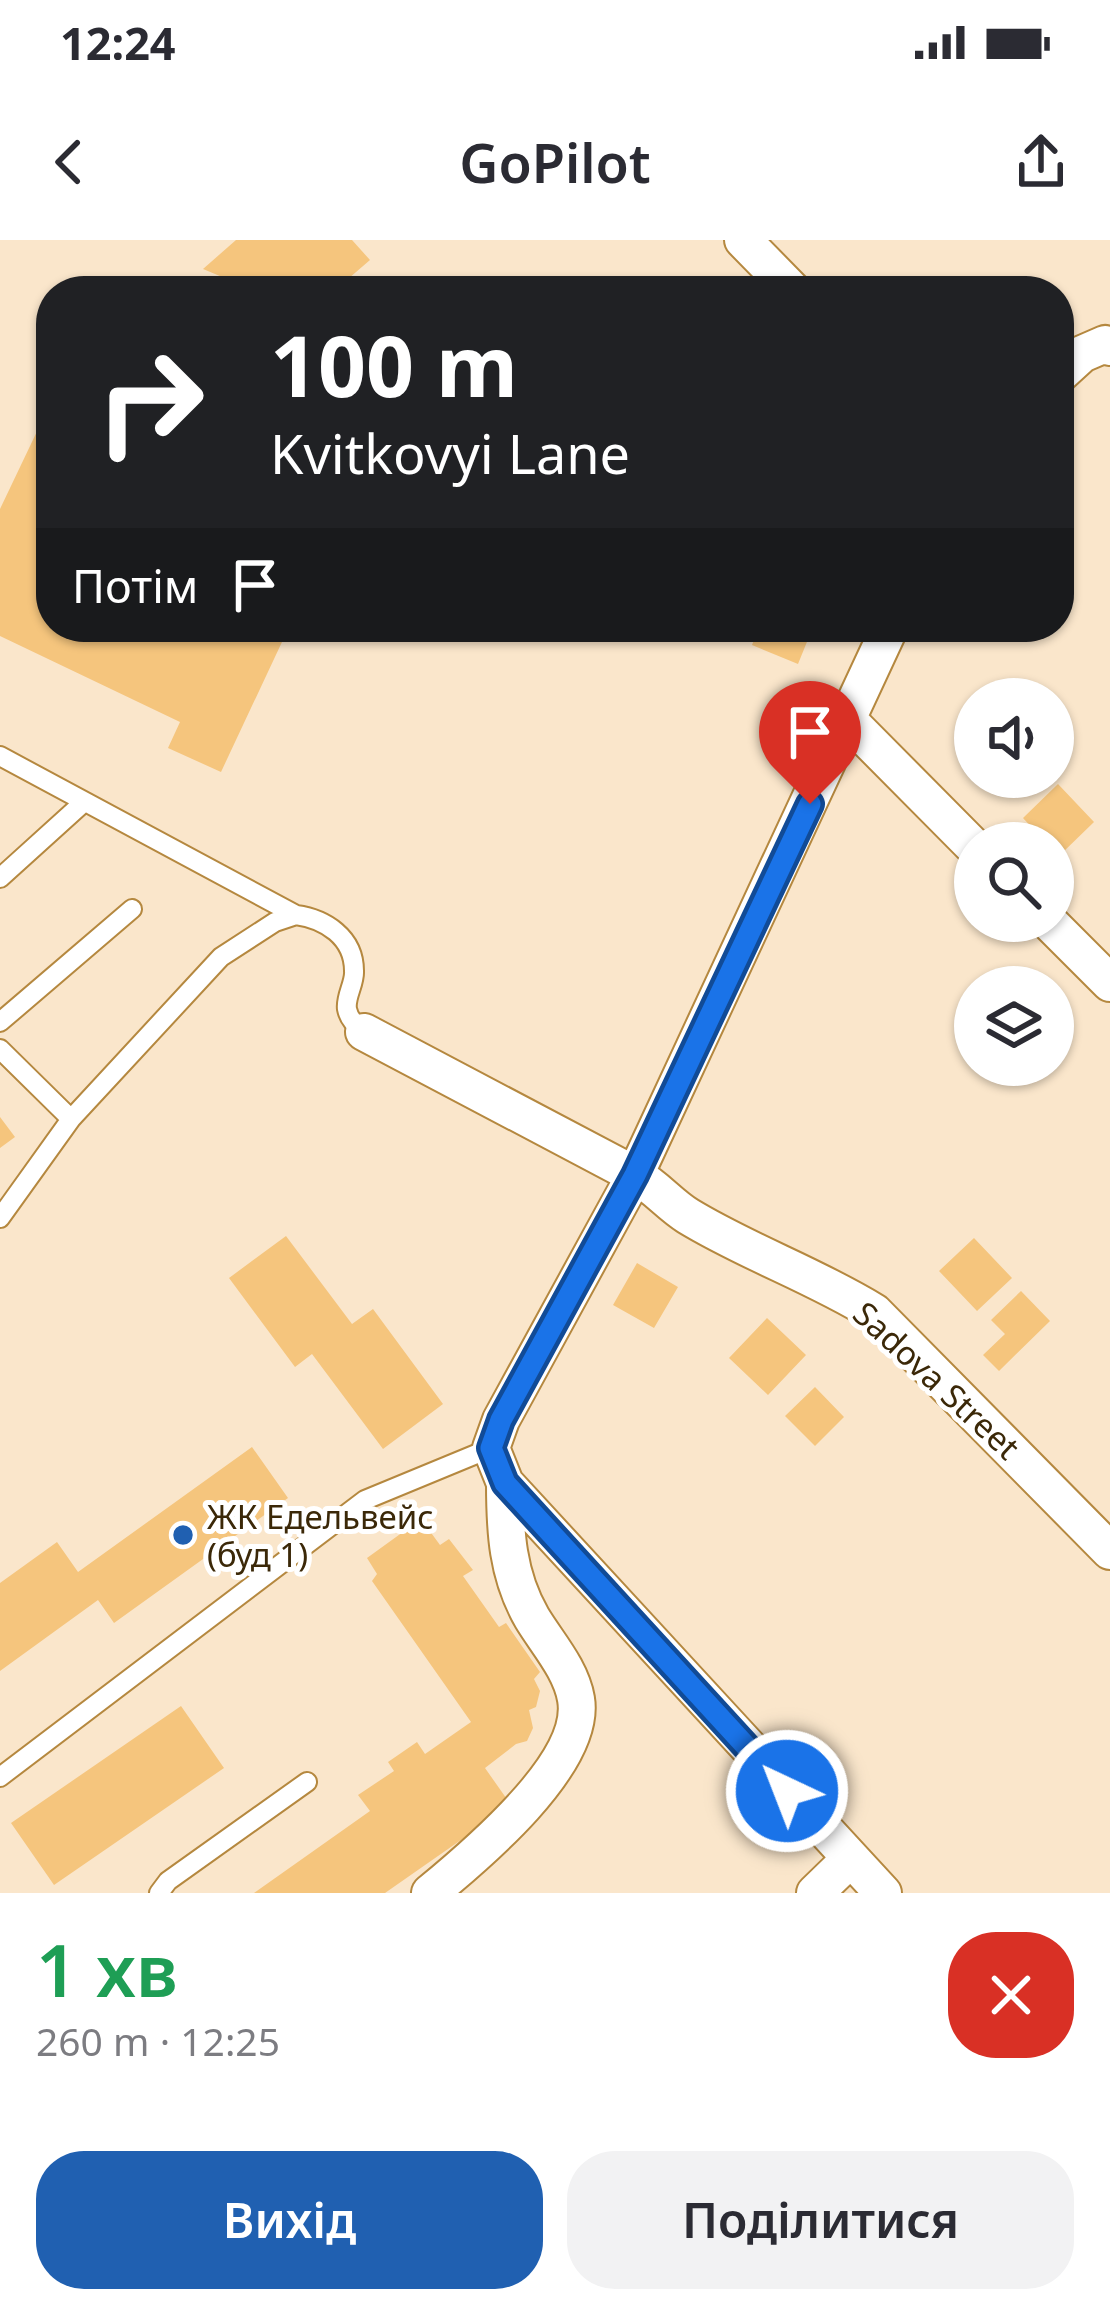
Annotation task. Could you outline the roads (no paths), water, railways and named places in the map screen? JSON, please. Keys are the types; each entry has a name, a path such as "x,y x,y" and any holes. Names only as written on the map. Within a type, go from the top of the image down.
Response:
{"street":[{"path":"742,240 778,276"},
{"path":"1074,362 1108,345"},
{"path":"430,1893 512,1820 564,1752 574,1728 577,1701 567,1674 530,1615 508,1558 505,1483 491,1448 501,1420 635,1175 883,642"},
{"path":"849,721 954,827"},
{"path":"1069,942 1110,983"},
{"name":"Sadova Street","path":"364,1032 635,1175 661,1190 687,1216 874,1312 1110,1551"},
{"path":"505,1483 883,1893"},
{"path":"815,1893 850,1859"}],"lane":[{"path":"0,756 296,915 314,917 334,928 349,949 354,971 346,1006 352,1021 364,1032"},
{"path":"0,878 84,802"},
{"path":"0,1022 131,909"},
{"path":"0,1218 71,1119 221,957 275,922 296,915"},
{"path":"0,1049 71,1119"},
{"path":"0,1777 365,1500 491,1448"},
{"path":"159,1893 307,1782"}],"place":[{"name":"ЖК Едельвейс (буд 1)","path":"183,1535"}]}
